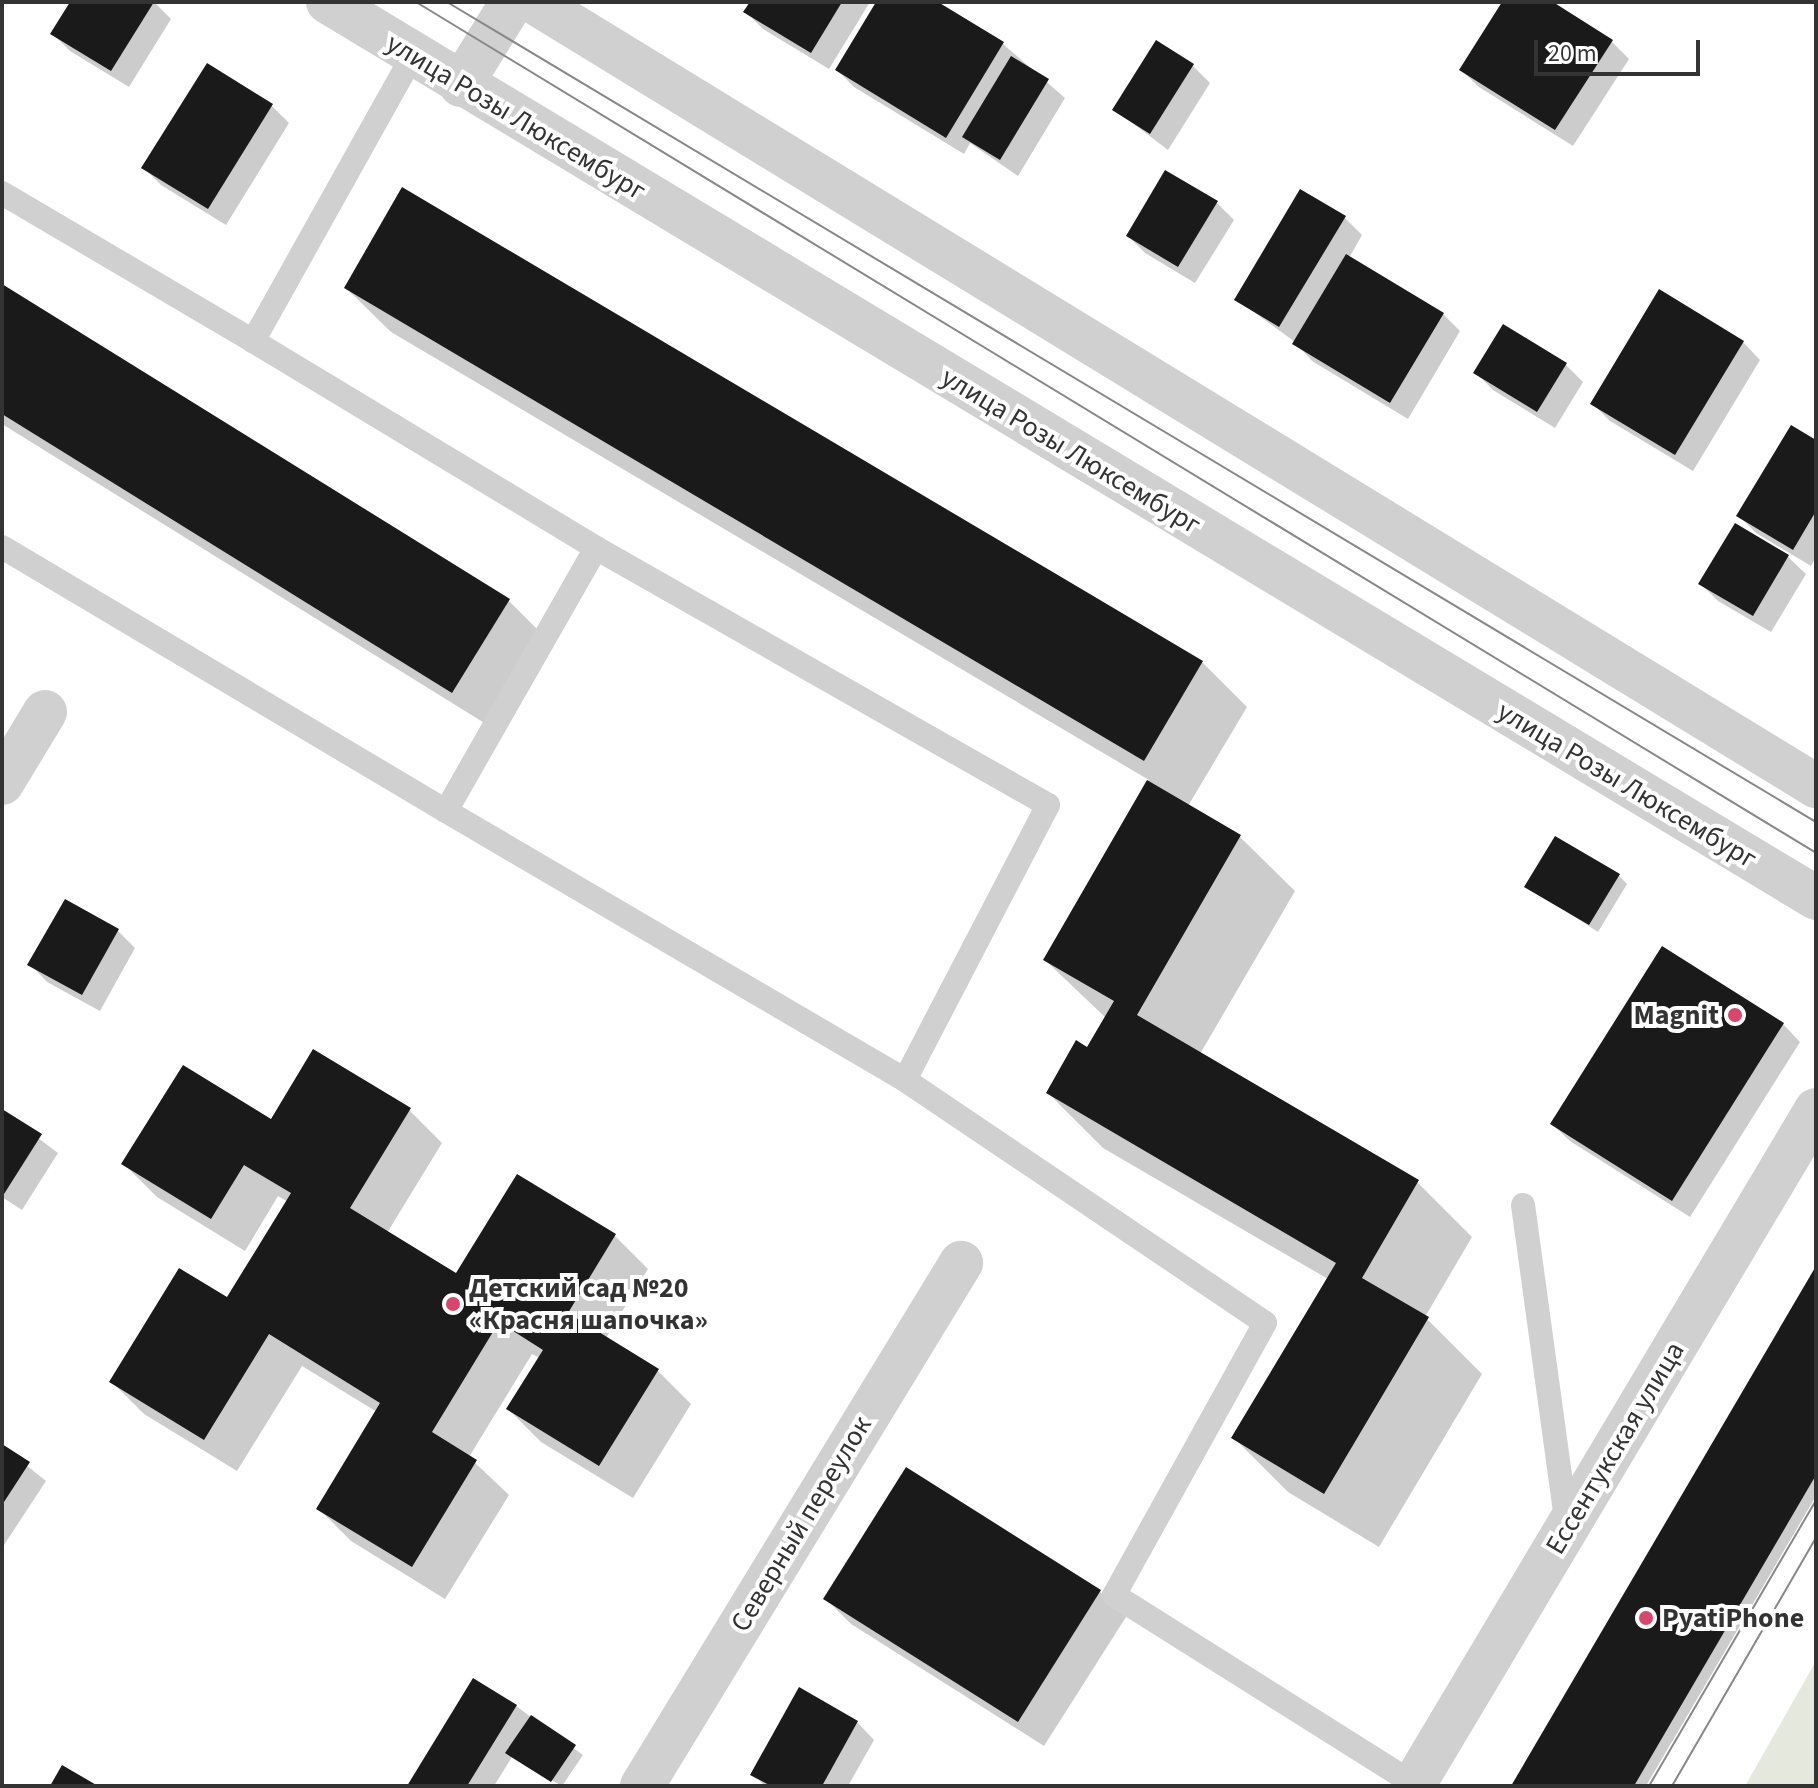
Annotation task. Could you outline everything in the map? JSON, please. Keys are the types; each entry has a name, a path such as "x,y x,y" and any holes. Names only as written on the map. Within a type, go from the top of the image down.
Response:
{"street":[{"name":"улица Розы Люксембург","path":"328,2 461,85 1816,898"},
{"path":"461,85 512,2"},
{"path":"534,2 1816,786"},
{"path":"2,783 45,712"},
{"name":"Ессентукская улица","path":"1413,1785 1816,1110"},
{"name":"Северный переулок","path":"642,1786 961,1263"}],"lane":[{"path":"253,341 413,55"},
{"path":"2,193 596,548 1048,805 905,1080"},
{"path":"2,547 905,1080 1265,1323 1114,1595 1413,1785"},
{"path":"446,811 596,548"},
{"path":"1523,1205 1567,1528"}],"shaded area":[{"path":"1816,1661 1816,1786 1745,1786"}],"building":[{"path":"70,2 154,2 111,71 50,34"},
{"path":"750,2 842,2 811,53 743,12"},
{"path":"876,2 938,2 1004,42 946,138 835,70"},
{"path":"1502,2 1553,2 1613,40 1555,130 1459,70"},
{"path":"1156,40 1194,64 1150,134 1112,110"},
{"path":"1011,56 1049,79 1000,160 962,137"},
{"path":"207,63 273,104 208,209 141,168"},
{"path":"1165,170 1218,201 1178,267 1126,236"},
{"path":"402,187 1203,661 1144,761 344,288"},
{"path":"1300,189 1346,216 1279,327 1234,300"},
{"path":"1346,254 1444,313 1390,403 1292,344"},
{"path":"2,284 510,599 452,693 2,414"},
{"path":"1659,289 1744,341 1675,455 1590,404"},
{"path":"1503,324 1567,363 1537,412 1473,373"},
{"path":"1791,425 1816,440 1816,511 1793,550 1736,516"},
{"path":"1735,523 1789,555 1753,616 1698,584"},
{"path":"1147,780 1241,835 1137,1015 1419,1180 1362,1278 1429,1317 1324,1494 1231,1438 1336,1263 1046,1093 1076,1040 1087,1047 1114,1001 1043,960"},
{"path":"1555,836 1620,874 1589,925 1524,887"},
{"path":"65,899 119,929 82,995 27,965"},
{"path":"1662,946 1784,1023 1672,1201 1550,1124"},
{"path":"313,1049 411,1108 350,1208 456,1273 517,1174 616,1234 568,1313 659,1369 599,1466 506,1409 543,1350 499,1322 432,1432 477,1460 412,1567 316,1509 380,1403 269,1334 204,1440 109,1382 179,1268 227,1297 291,1193 244,1165 211,1219 121,1164 183,1065 271,1119"},
{"path":"2,1109 42,1134 4,1194 2,1193"},
{"path":"1816,1266 1816,1475 1634,1786 1511,1786"},
{"path":"2,1444 30,1462 2,1505"},
{"path":"906,1467 1101,1590 1018,1722 823,1599"},
{"path":"473,1678 517,1705 467,1786 407,1786"},
{"path":"799,1687 858,1721 822,1786 771,1786 750,1775"},
{"path":"531,1715 576,1745 551,1782 505,1753"},
{"path":"62,1765 98,1786 50,1786"}],"tram line":[{"path":"416,2 1816,853"},
{"path":"447,2 1816,822"},
{"path":"1649,1786 1816,1500"},
{"path":"1672,1786 1816,1538"}],"place":[{"name":"Magnit","path":"1735,1015"},
{"name":"Детский сад №20 «Красня шапочка»","path":"453,1304"},
{"name":"PyatiPhone","path":"1646,1618"}]}
